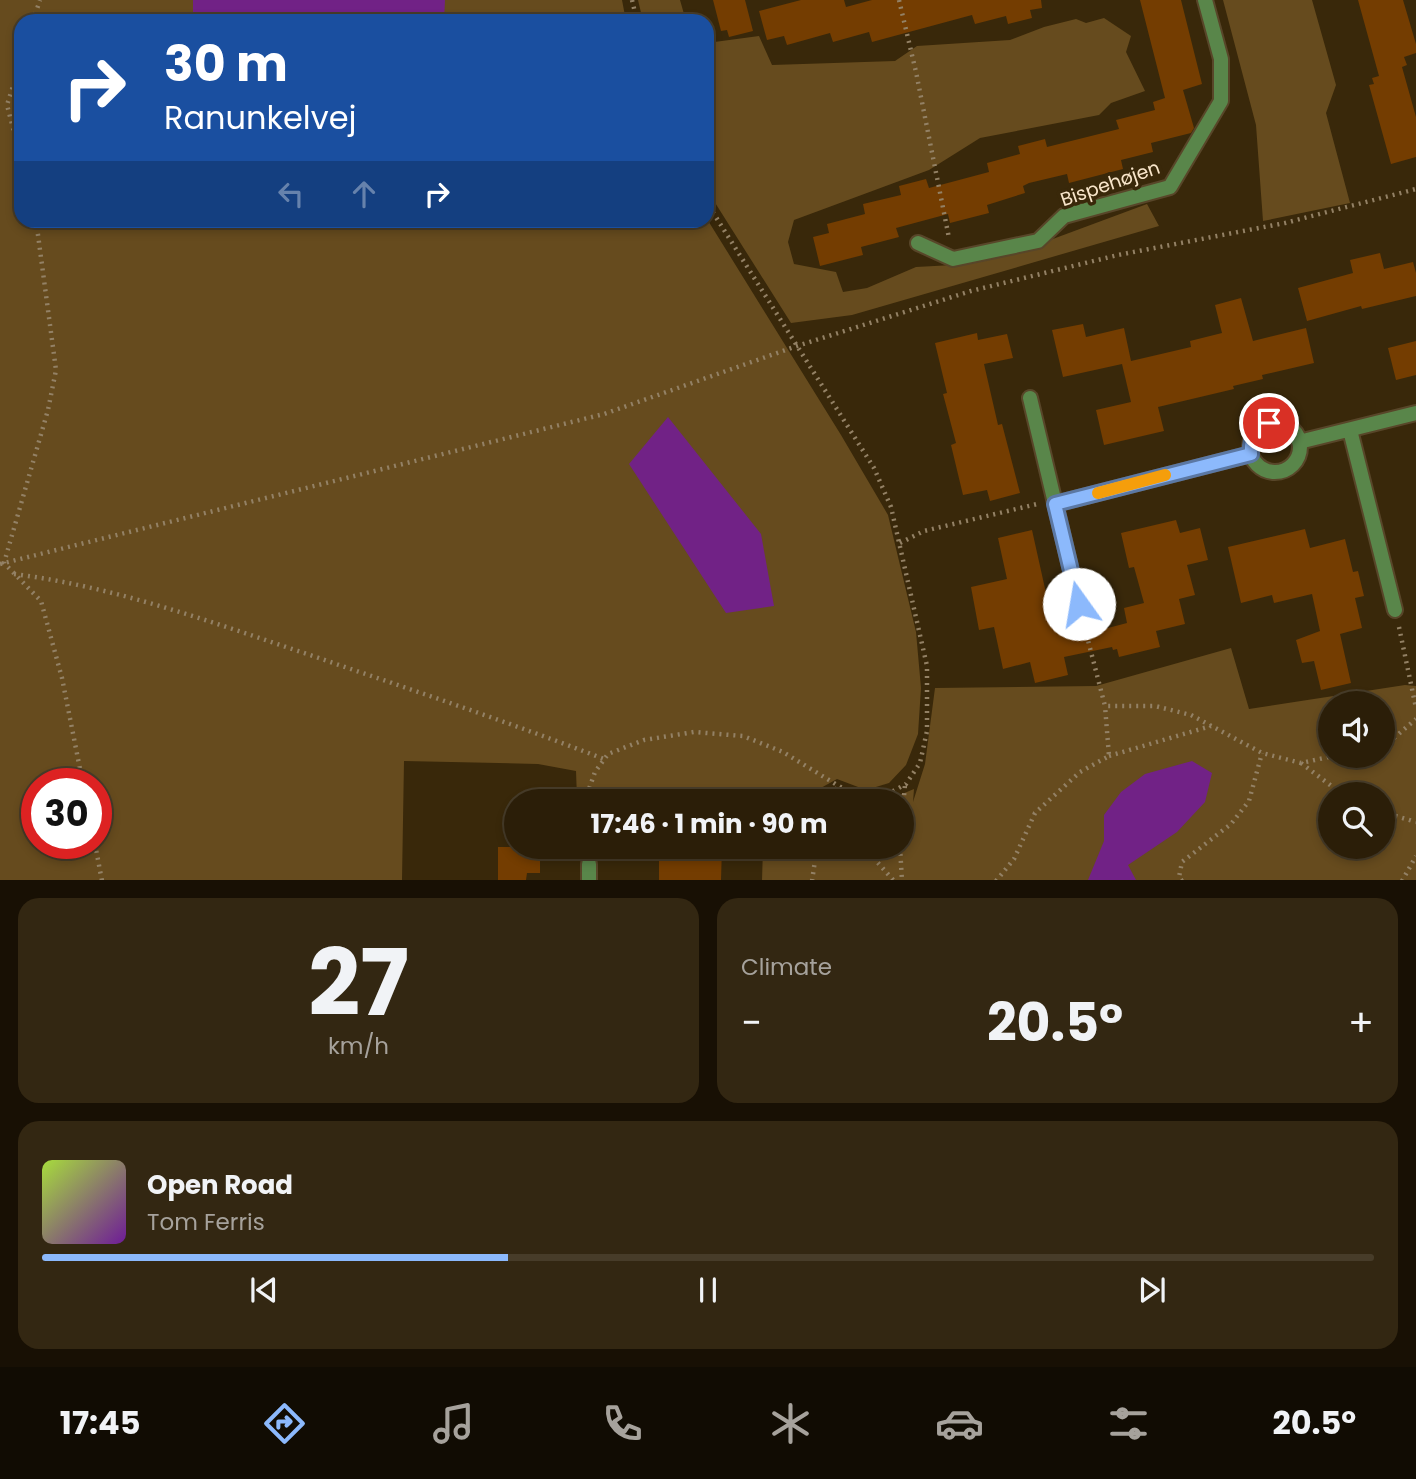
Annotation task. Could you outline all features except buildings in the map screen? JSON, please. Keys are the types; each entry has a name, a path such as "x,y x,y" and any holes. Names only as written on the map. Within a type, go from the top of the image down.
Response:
{"street":[{"name":"Bispehøjen","path":"953,259 1038,241 1064,216 1170,187 1220,101 1221,59 1205,0"},
{"path":"918,243 953,259"},
{"path":"1030,398 1079,604"},
{"path":"1299,442 1416,412"},
{"path":"1269,423 1284,424 1291,428 1299,442 1297,458 1285,470 1265,470 1255,462 1251,454 1251,439 1255,432 1269,423"},
{"path":"1350,430 1395,610"},
{"path":"1055,504 1251,454"},
{"path":"589,864 589,880"}],"path":[{"path":"899,0 953,259"},
{"path":"14,85 8,105 14,130"},
{"path":"2,564 604,414 797,346 971,291 1118,255 1285,223 1416,189"},
{"path":"589,789 595,772 608,754 644,740 694,732 743,736 783,752 847,791 867,796 888,794 905,784 920,763 927,731 927,666 891,507 874,468 714,215"},
{"path":"2,564 41,435 56,370 37,228"},
{"path":"901,543 924,531 1045,502 1055,504"},
{"path":"2,564 41,601 62,678 80,768"},
{"path":"15,574 62,580 140,599 511,723 604,759"},
{"path":"1079,604 1105,706 1109,756"},
{"path":"1395,610 1416,708"},
{"path":"1105,706 1155,706 1191,715 1262,753 1301,763 1326,782"},
{"path":"1395,737 1416,719"},
{"path":"996,880 1014,859 1035,813 1080,772 1109,756 1211,726"},
{"path":"1182,880 1179,877 1182,862 1231,824 1249,801 1262,753"},
{"path":"1301,763 1318,759"},
{"path":"905,784 905,789"},
{"path":"1395,816 1416,822"},
{"path":"1402,880 1416,856"},
{"path":"97,859 102,880"},
{"path":"812,880 815,859"},
{"path":"875,859 894,880"},
{"path":"901,859 902,880"}],"shaded area":[{"path":"0,0 622,0 625,14 14,14 14,228 713,228 888,515 916,632 921,688 918,734 906,765 889,783 869,789 837,779 819,789 577,789 576,771 538,764 404,761 402,880 0,880"},
{"path":"193,0 445,0 444,14 193,14"},
{"path":"638,0 680,0 684,14 641,14"},
{"path":"1223,0 1312,0 1336,85 1326,113 1350,203 1263,221 1256,125"},
{"path":"1104,18 1131,36 1126,52 1145,91 1111,103 1099,115 980,138 929,170 794,220 788,242 794,264 836,272 843,292 867,288 916,267 953,265 1042,243 1147,204 1159,226 852,315 791,323 714,201 714,42 759,36 772,65 895,61 917,46 1010,40 1076,19 1086,23"},
{"path":"668,417 761,534 774,606 726,613 629,464"},
{"path":"1231,648 1249,709 1318,698 1318,768 1395,768 1395,691 1366,691 1416,686 1416,880 762,880 763,859 914,859 914,799 925,764 935,688 1096,686"},
{"path":"1192,761 1212,773 1205,802 1177,832 1128,865 1136,880 1088,880 1104,841 1104,815 1121,792 1145,774"}],"slow traffic":[{"path":"1098,493 1165,475"}],"route":[{"path":"1079,604 1055,504 1251,454 1251,439 1255,432 1269,423"}]}
